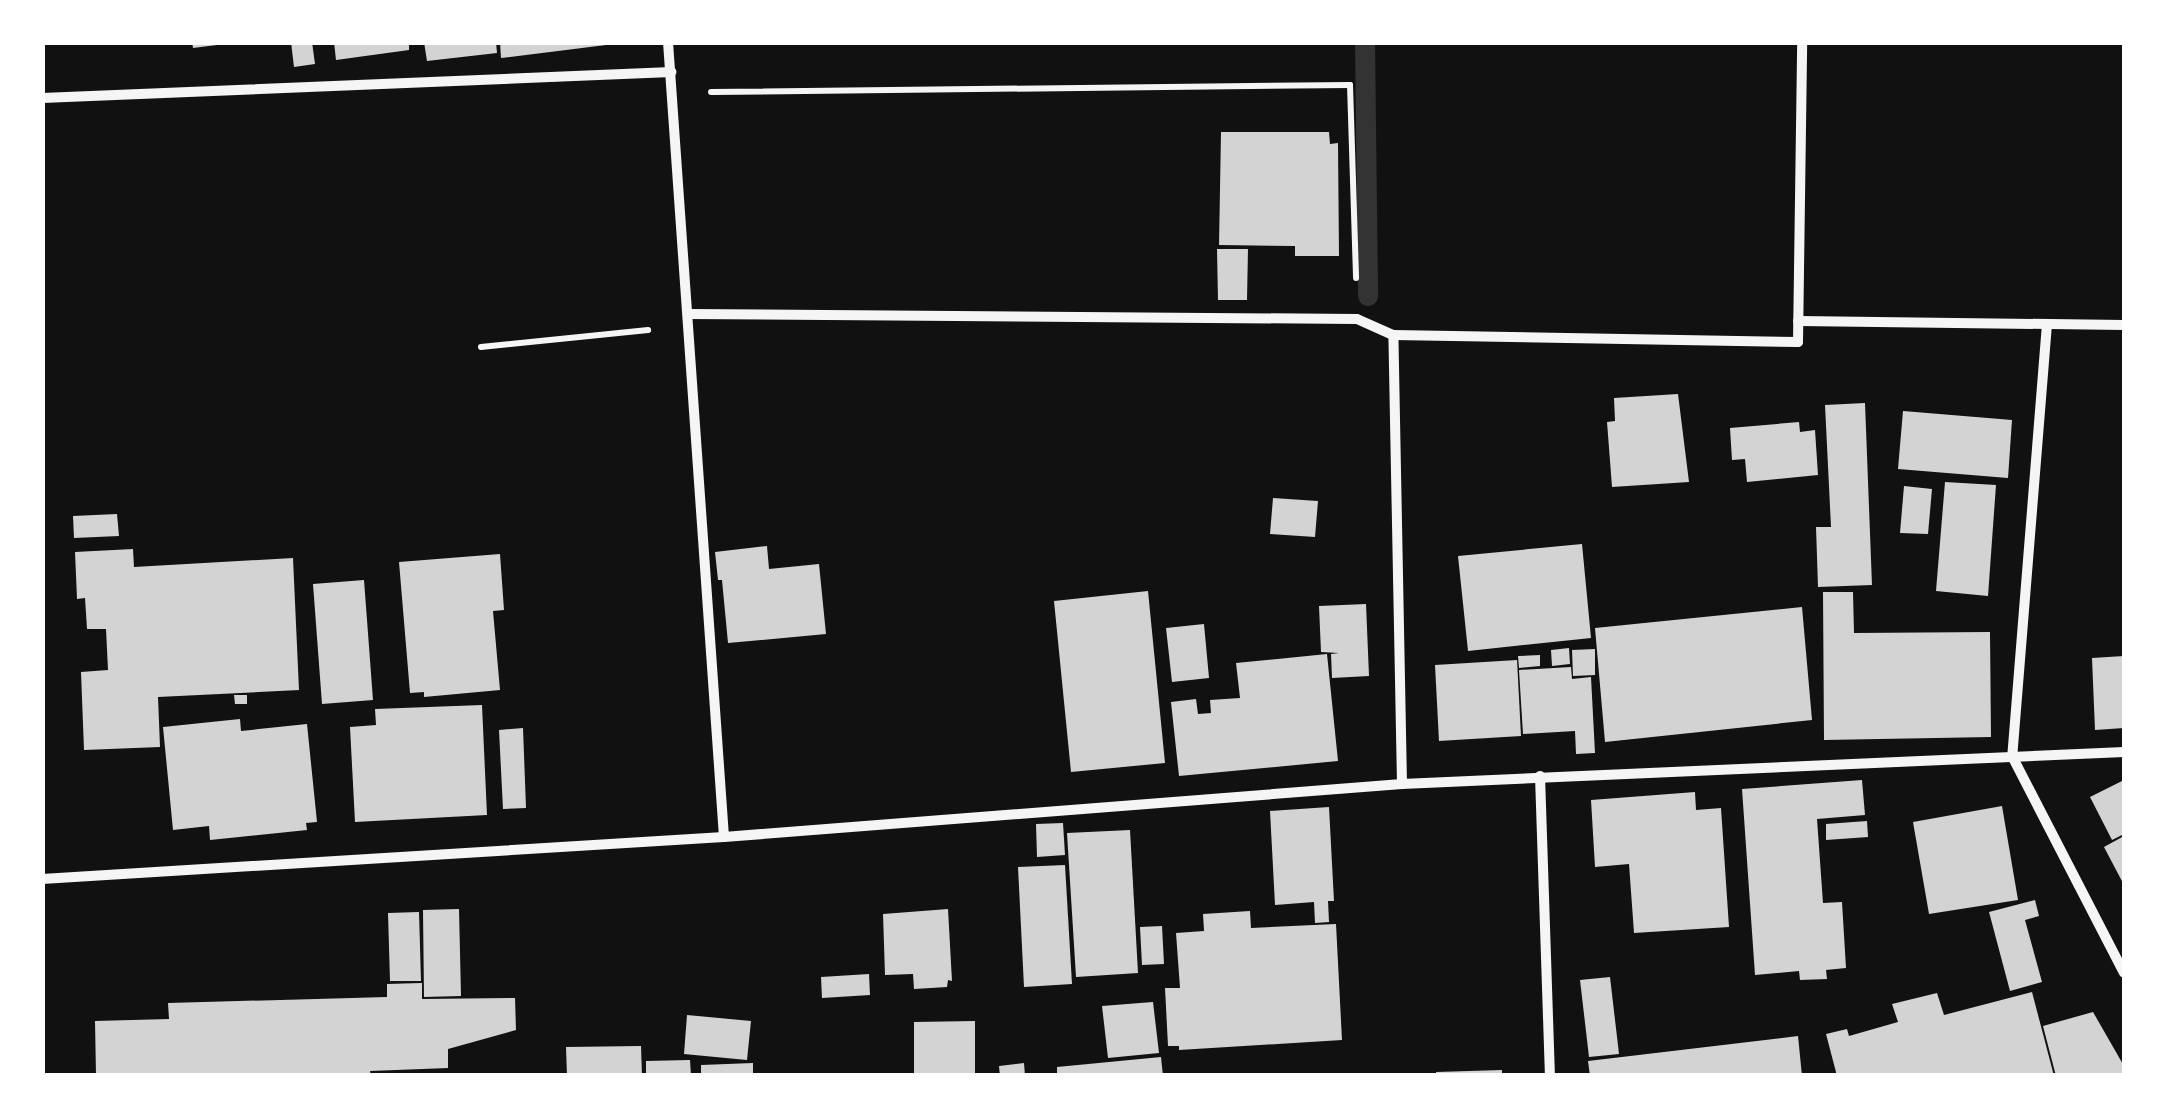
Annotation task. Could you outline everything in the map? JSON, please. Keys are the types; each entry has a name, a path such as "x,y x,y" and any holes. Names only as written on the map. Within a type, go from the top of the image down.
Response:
{"street":[{"path":"668,42 724,837"},
{"path":"688,320 1357,319 1392,335 1798,342 1802,42"},
{"path":"42,98 671,72"},
{"path":"1798,321 2124,325"},
{"path":"2046,324 2012,756 2124,973"},
{"path":"1392,335 1402,784"},
{"path":"42,879 724,837 1402,784 2124,752"},
{"path":"1540,776 1550,1076"}],"path":[{"path":"672,92 1350,85 1357,319"},
{"path":"480,347 688,320"}],"building":[{"path":"192,42 216,42 217,45 193,48"},
{"path":"291,42 312,42 315,64 294,67"},
{"path":"334,42 409,42 409,50 336,60"},
{"path":"424,42 496,42 497,53 427,61"},
{"path":"500,42 606,42 606,45 501,58"},
{"path":"1221,132 1329,132 1330,144 1338,143 1339,256 1295,256 1295,246 1219,245"},
{"path":"1217,249 1248,249 1247,300 1218,300"},
{"path":"1678,394 1689,482 1612,487 1607,422 1615,421 1614,398"},
{"path":"1865,403 1872,585 1818,587 1816,527 1831,527 1825,405"},
{"path":"1903,411 2012,420 2008,478 1898,469"},
{"path":"1799,422 1800,432 1815,430 1818,475 1747,482 1745,459 1732,460 1730,428"},
{"path":"1945,482 1996,485 1988,596 1936,591"},
{"path":"1904,486 1932,489 1928,534 1900,533"},
{"path":"1273,498 1318,501 1315,537 1270,534"},
{"path":"117,514 119,536 74,538 73,516"},
{"path":"1582,544 1591,638 1468,651 1458,556"},
{"path":"767,546 769,569 819,564 826,634 728,643 715,552"},
{"path":"133,549 134,567 293,558 299,690 158,697 160,747 84,750 81,672 108,670 106,629 87,629 85,598 77,599 75,552"},
{"path":"500,554 504,610 493,611 500,690 424,697 424,692 410,693 399,562"},
{"path":"364,580 373,700 322,704 313,584"},
{"path":"1148,591 1165,763 1071,772 1054,601"},
{"path":"1823,592 1853,592 1854,633 1990,632 1991,737 1824,740"},
{"path":"1366,604 1369,676 1332,678 1331,654 1339,653 1321,652 1319,606"},
{"path":"1802,607 1812,720 1605,742 1595,628"},
{"path":"1204,624 1209,678 1172,682 1166,628"},
{"path":"1569,648 1570,664 1552,666 1551,650"},
{"path":"1595,649 1595,675 1573,676 1572,650"},
{"path":"1327,654 1338,761 1179,776 1171,702 1196,699 1198,714 1211,713 1210,700 1240,698 1236,663"},
{"path":"1540,655 1540,666 1519,668 1518,656"},
{"path":"2124,656 2124,728 2095,730 2092,658"},
{"path":"1517,660 1521,736 1439,741 1435,665"},
{"path":"1571,667 1572,679 1591,677 1595,753 1576,754 1575,731 1523,734 1519,670"},
{"path":"234,695 247,695 247,704 235,704"},
{"path":"482,705 487,815 355,822 350,727 376,725 375,709"},
{"path":"240,719 241,731 307,724 317,822 306,823 307,830 210,840 209,826 173,830 163,727"},
{"path":"523,728 526,808 503,809 499,730"},
{"path":"1862,780 1865,815 1817,819 1823,903 1842,902 1846,968 1826,970 1827,979 1800,980 1799,971 1755,975 1742,789"},
{"path":"2124,780 2124,834 2112,840 2090,797"},
{"path":"1695,792 1696,810 1721,808 1729,927 1634,933 1629,864 1595,867 1591,800"},
{"path":"2002,806 2018,900 1929,914 1913,822"},
{"path":"1329,807 1334,901 1328,901 1329,922 1315,923 1314,902 1275,905 1270,811"},
{"path":"1867,821 1868,837 1826,840 1826,824"},
{"path":"1063,823 1065,855 1037,857 1036,824"},
{"path":"1130,830 1138,973 1076,977 1067,833"},
{"path":"2124,836 2124,885 2104,847"},
{"path":"1065,865 1072,984 1024,987 1018,867"},
{"path":"2035,900 2039,916 2025,920 2042,982 2010,991 1989,912"},
{"path":"459,909 461,996 424,997 423,910"},
{"path":"948,909 952,981 948,980 947,987 914,989 913,974 885,975 883,914"},
{"path":"1250,911 1251,928 1336,924 1342,1040 1179,1050 1179,1046 1168,1046 1165,988 1180,988 1176,933 1204,931 1203,914"},
{"path":"419,912 421,981 390,981 388,913"},
{"path":"1162,926 1164,964 1142,965 1140,927"},
{"path":"869,974 870,995 822,998 821,977"},
{"path":"1610,977 1619,1054 1589,1057 1580,980"},
{"path":"422,983 422,999 515,998 516,1030 448,1049 448,1068 370,1071 371,1076 96,1076 95,1021 169,1019 168,1003 387,997 387,984"},
{"path":"2032,992 2054,1076 1837,1076 1826,1034 1847,1029 1849,1036 1898,1022 1892,1004 1937,993 1944,1015"},
{"path":"1153,1002 1159,1053 1108,1058 1102,1006"},
{"path":"2093,1012 2124,1066 2124,1076 2056,1076 2043,1026"},
{"path":"687,1015 751,1021 747,1060 684,1054"},
{"path":"975,1021 975,1076 914,1076 914,1022"},
{"path":"1798,1036 1802,1076 1590,1076 1588,1061"},
{"path":"641,1046 642,1076 567,1076 566,1047"},
{"path":"1161,1057 1163,1076 1057,1076 1057,1067"},
{"path":"690,1060 691,1076 646,1076 646,1061"},
{"path":"753,1063 753,1076 701,1076 701,1065"},
{"path":"1024,1063 1025,1076 1000,1076 999,1066"},
{"path":"1502,1070 1502,1076 1436,1076 1436,1072"}],"waterway":[{"path":"1365,42 1368,296"}]}
